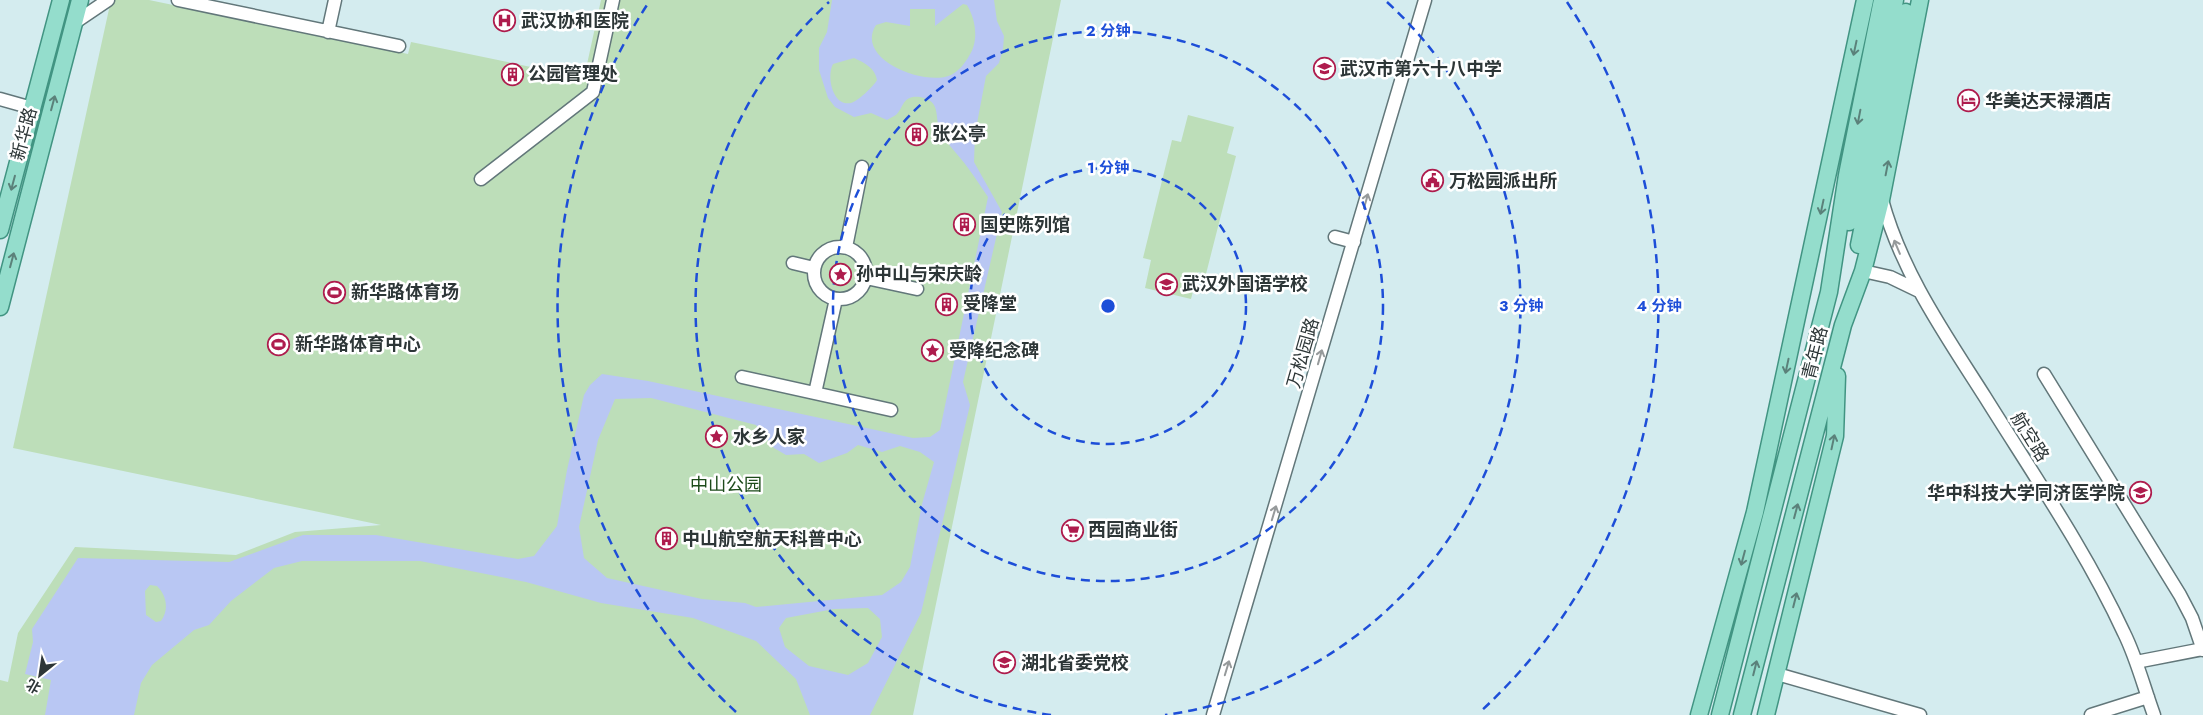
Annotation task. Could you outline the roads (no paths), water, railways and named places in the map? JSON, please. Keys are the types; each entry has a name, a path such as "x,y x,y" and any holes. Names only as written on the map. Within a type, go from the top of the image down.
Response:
{"main road":[{"name":"新华路","path":"0,230 61,0"},
{"name":"新华路","path":"0,307 80,0"},
{"path":"1699,715 1751,526 1821,211 1865,0"},
{"name":"青年路","path":"1720,715 1829,292 1847,174 1882,0"},
{"path":"1843,325 1895,0"},
{"path":"1829,292 1866,181 1908,0"},
{"name":"青年路","path":"1742,715 1843,325 1863,271 1881,200 1920,0"},
{"path":"1766,715 1835,436 1838,344"},
{"path":"1751,526 1792,438"},
{"path":"1780,571 1782,652"}],"street":[{"path":"74,23 108,0"},
{"path":"178,0 399,46"},
{"path":"328,32 334,0"},
{"path":"481,179 593,92 613,0"},
{"name":"万松园路","path":"1213,715 1425,0"},
{"path":"0,99 32,108"},
{"path":"846,247 862,167"},
{"name":"航空路","path":"1881,200 1890,231 1919,291 2072,538 2108,601 2125,634 2154,715"},
{"path":"1335,237 1354,242"},
{"path":"838,246 846,247 860,255 864,262 866,278 863,286 852,297 836,299 821,291 816,284 814,268 822,253 838,246"},
{"path":"793,263 814,268"},
{"path":"1863,271 1890,276 1919,291"},
{"path":"866,278 917,289"},
{"path":"815,393 836,299"},
{"path":"2044,374 2180,595 2203,649 2136,662"},
{"path":"742,377 891,410"},
{"path":"1777,674 1920,715"},
{"path":"2091,715 2148,698"}],"water":[{"path":"832,0 994,0 997,21 1004,36 999,63 986,76 975,134 974,162 1002,212 963,382 970,405 921,613 870,715 810,715 796,679 756,641 693,618 601,603 526,582 420,561 302,561 274,568 231,601 209,625 194,630 152,665 141,683 134,715 45,715 51,680 25,674 33,642 32,629 78,558 229,562 303,535 376,535 518,559 534,556 557,526 567,470 584,395 590,385 602,374 648,381 913,438 930,437 940,430 988,197 971,171 943,135 938,125 936,110 932,102 927,99 914,97 907,99 897,114 887,120 871,113 854,117 835,107 828,98 819,70 819,48 827,32","holes":["963,4 967,5 973,17 975,37 972,50 962,67 951,75 939,78 910,73 895,67 883,59 875,49 872,37 876,25 886,22 910,26 910,9 935,9 935,26","854,58 872,69 877,80 857,100 845,103 836,96 833,90 830,76 833,64","651,398 756,425 774,448 786,455 804,454 819,463 847,453 858,445 882,452 900,446 920,452 934,462 922,504 910,567 901,582 882,595 756,607 745,603 702,599 607,578 584,558 579,527 598,440 615,399","150,585 157,586 163,594 166,603 164,617 161,621 156,622 146,615 145,591","868,608 880,619 882,637 868,663 848,675 809,666 785,647 779,628 786,618 834,609"]}],"place":[{"name":"武汉协和医院","path":"505,21"},
{"name":"武汉市第六十八中学","path":"1324,69"},
{"name":"公园管理处","path":"512,74"},
{"name":"华美达天禄酒店","path":"1969,101"},
{"name":"张公亭","path":"916,134"},
{"name":"万松园派出所","path":"1433,181"},
{"name":"国史陈列馆","path":"964,225"},
{"name":"孙中山与宋庆龄","path":"840,274"},
{"name":"武汉外国语学校","path":"1166,284"},
{"name":"新华路体育场","path":"335,292"},
{"name":"受降堂","path":"947,304"},
{"name":"新华路体育中心","path":"279,344"},
{"name":"受降纪念碑","path":"933,351"},
{"name":"水乡人家","path":"717,437"},
{"name":"华中科技大学同济医学院","path":"2141,493"},
{"name":"西园商业街","path":"1072,530"},
{"name":"中山航空航天科普中心","path":"666,539"},
{"name":"湖北省委党校","path":"1005,663"}],"park label":[{"name":"中山公园","path":"726,485"}]}
